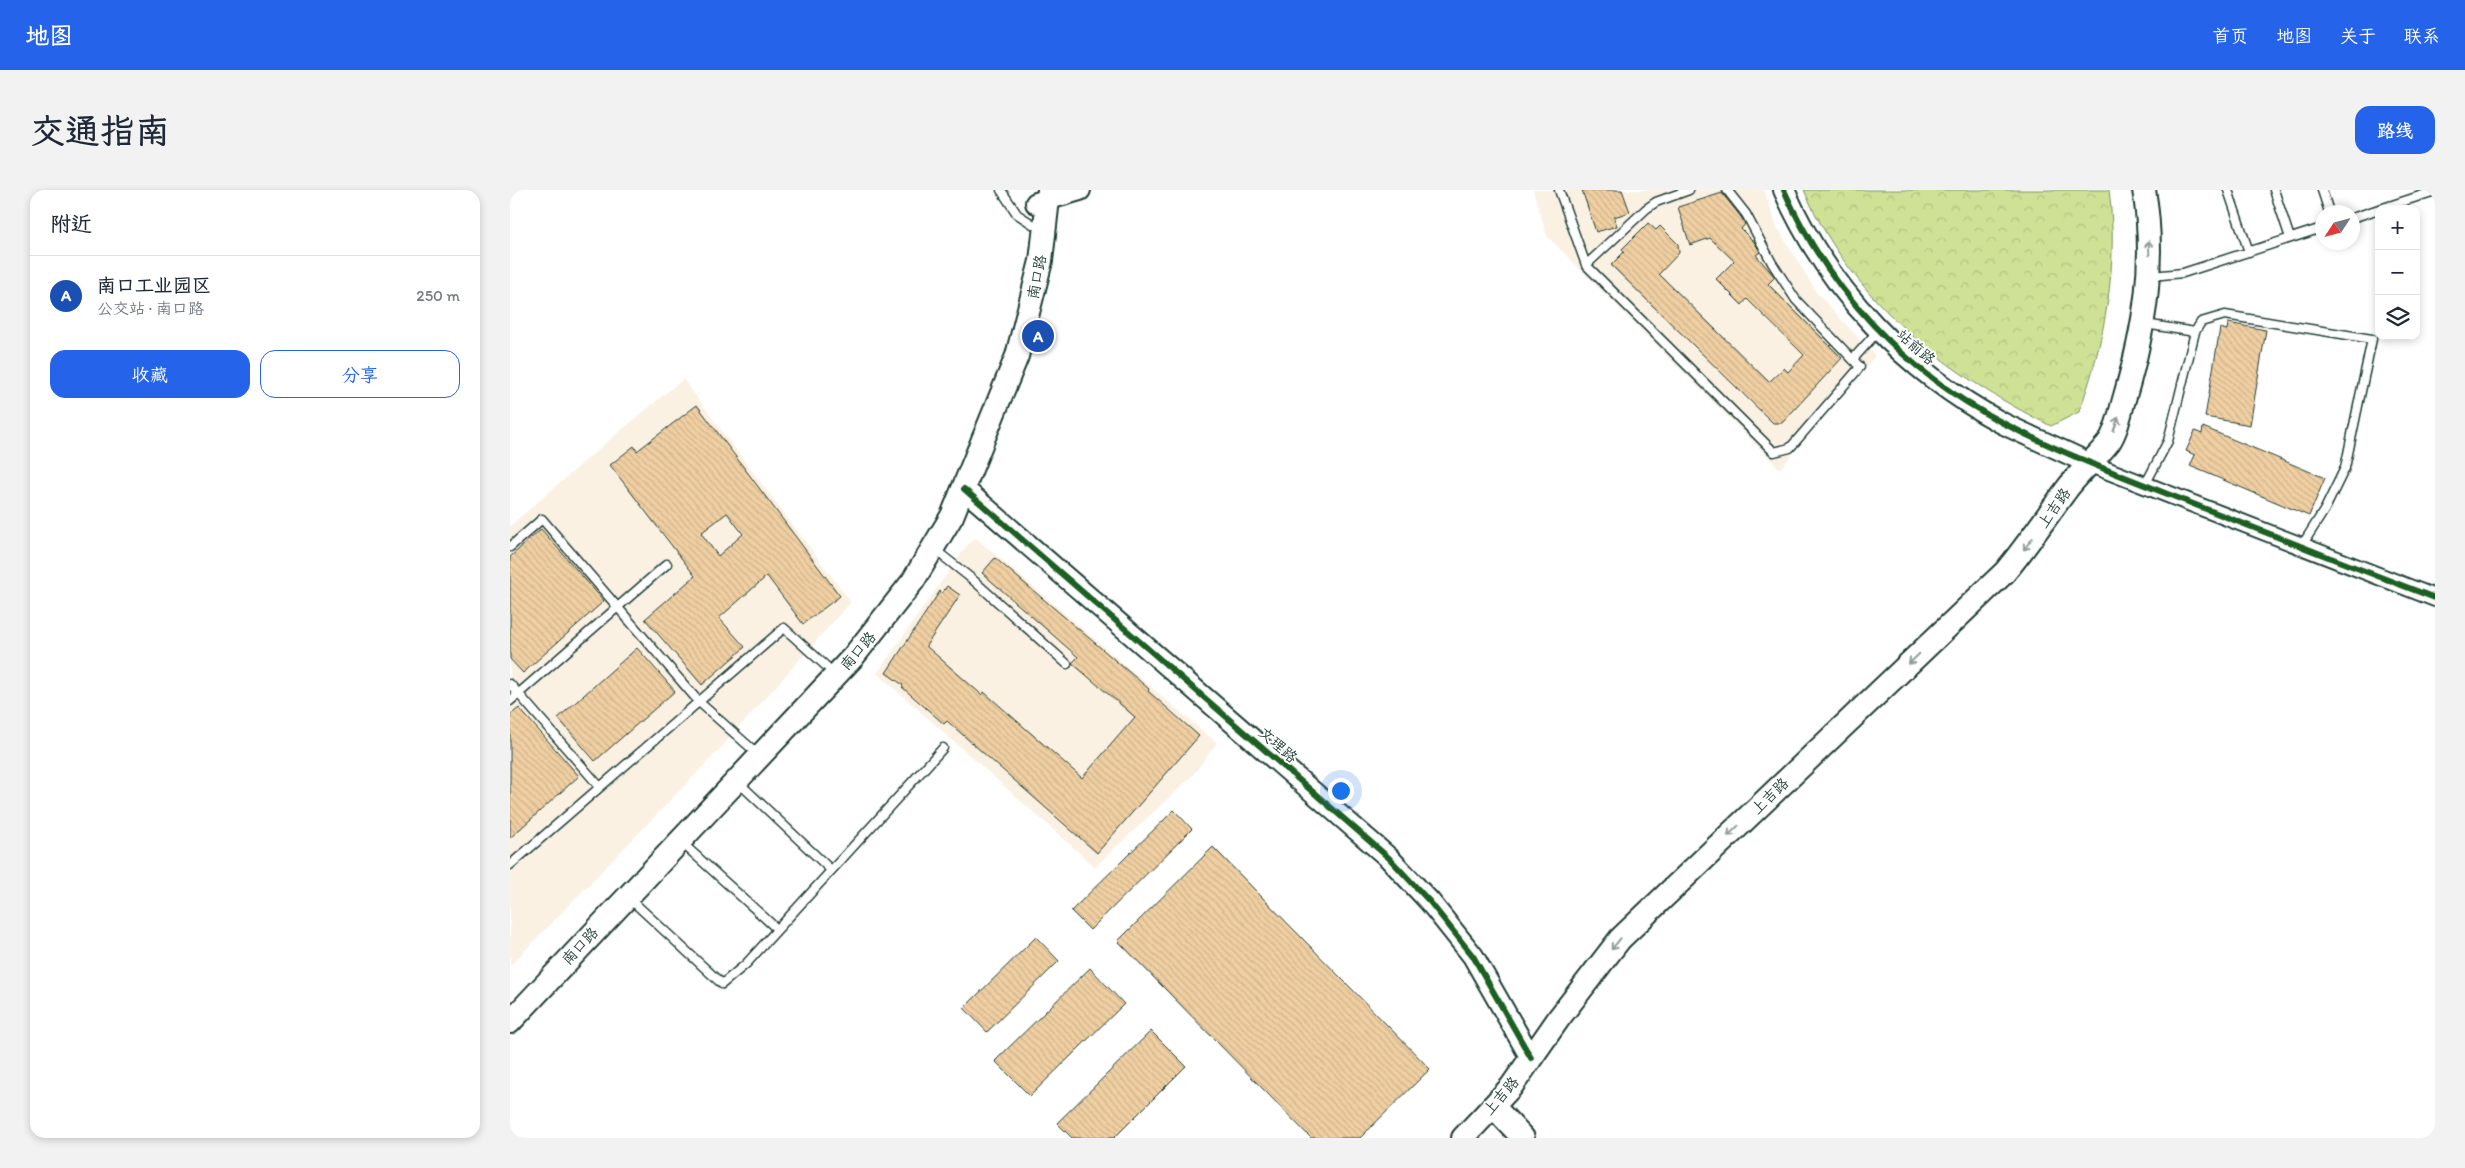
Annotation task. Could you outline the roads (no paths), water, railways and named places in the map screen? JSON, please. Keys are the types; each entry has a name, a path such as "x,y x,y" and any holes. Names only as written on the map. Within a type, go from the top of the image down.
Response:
{"main road":[{"name":"上吉路","path":"1463,1138 1496,1123 1523,1097 1571,1026 1631,949 2016,583 2058,529 2077,501 2118,367 2135,265 2128,190"},
{"name":"上吉路","path":"1496,1123 1511,1087 1620,939 2005,572 2088,463 2110,441 2133,371 2149,276 2148,229 2144,190"},
{"name":"南口路","path":"510,1022 869,639 899,601 933,549 964,489 1005,390 1026,324 1041,261 1041,201"},
{"name":"南口路","path":"510,1004 827,667 885,600 923,542 941,510 1006,352 1023,290 1041,201"},
{"path":"1496,1123 1523,1138"}],"street":[{"path":"1041,201 1080,190"},
{"name":"站前路","path":"1784,190 1802,229 1836,283 1878,330 1920,368 1974,406 2003,423 2088,463"},
{"path":"2088,463 2435,598"},
{"name":"文理路","path":"964,489 1389,858 1430,902 1473,956 1531,1058"}],"lane":[{"path":"1001,190 1018,214 1041,201"},
{"path":"1559,190 1586,265 1774,452 1790,448 1860,367 1796,300 1772,263 1746,214 1728,190"},
{"path":"1661,190 1664,199"},
{"path":"1586,265 1646,209 1664,199 1689,190"},
{"path":"2228,190 2249,252"},
{"path":"2274,190 2290,238"},
{"path":"2322,190 2327,205"},
{"path":"2391,205 2435,191"},
{"path":"2360,215 2375,210"},
{"path":"2149,276 2183,273 2315,230"},
{"path":"2145,485 2168,441 2195,332 2201,322 2225,315 2372,339 2345,468 2325,509 2302,547"},
{"path":"2142,324 2195,332"},
{"path":"1852,359 1878,330"},
{"path":"510,547 542,519 698,702 751,748"},
{"path":"933,549 972,578 1067,664"},
{"path":"510,701 667,564"},
{"path":"510,865 784,628 827,667"},
{"path":"510,684 600,787"},
{"path":"627,896 722,984 746,964 778,930 830,870 944,748"},
{"path":"737,780 830,870"},
{"path":"680,841 778,930"}],"place":[{"name":"南口工业园区","path":"1038,336"}]}
